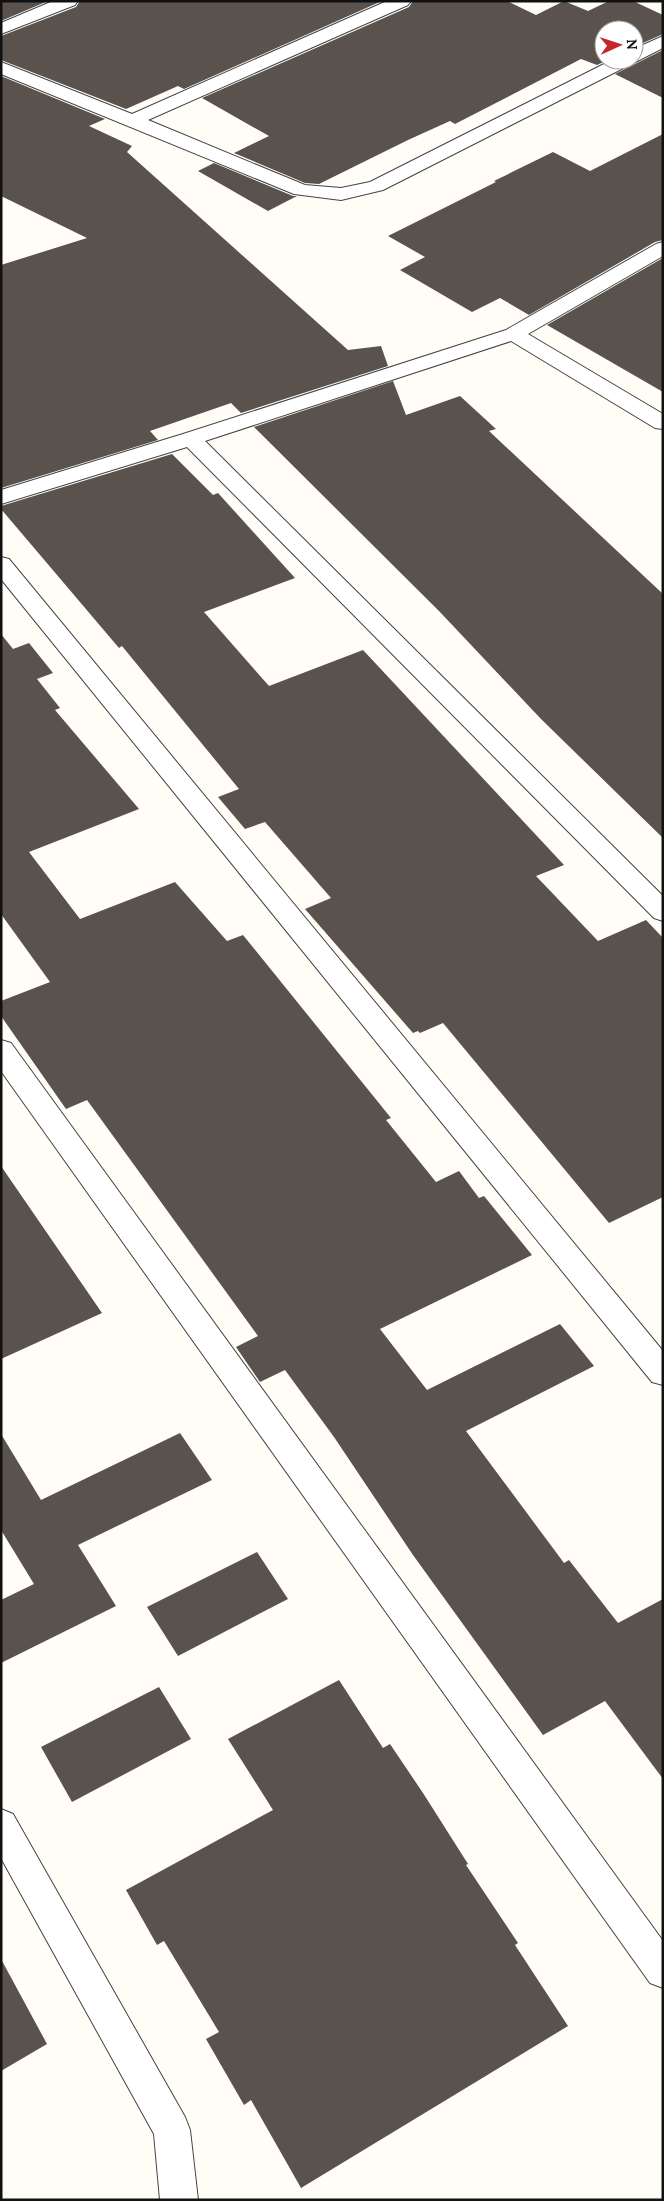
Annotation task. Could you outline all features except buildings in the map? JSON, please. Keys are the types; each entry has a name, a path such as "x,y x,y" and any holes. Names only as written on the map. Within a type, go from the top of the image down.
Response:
{"street":[{"path":"1,28 69,1"},
{"path":"131,121 402,1"},
{"path":"644,51 663,41"},
{"path":"1,67 302,190 349,193 376,186 606,70"},
{"path":"1,497 191,439 513,334 663,248"},
{"path":"513,334 663,423"},
{"path":"191,439 663,912"},
{"path":"1,564 663,1373"},
{"path":"1,1050 663,1971"},
{"path":"1,1825 172,2130 179,2200"}]}
